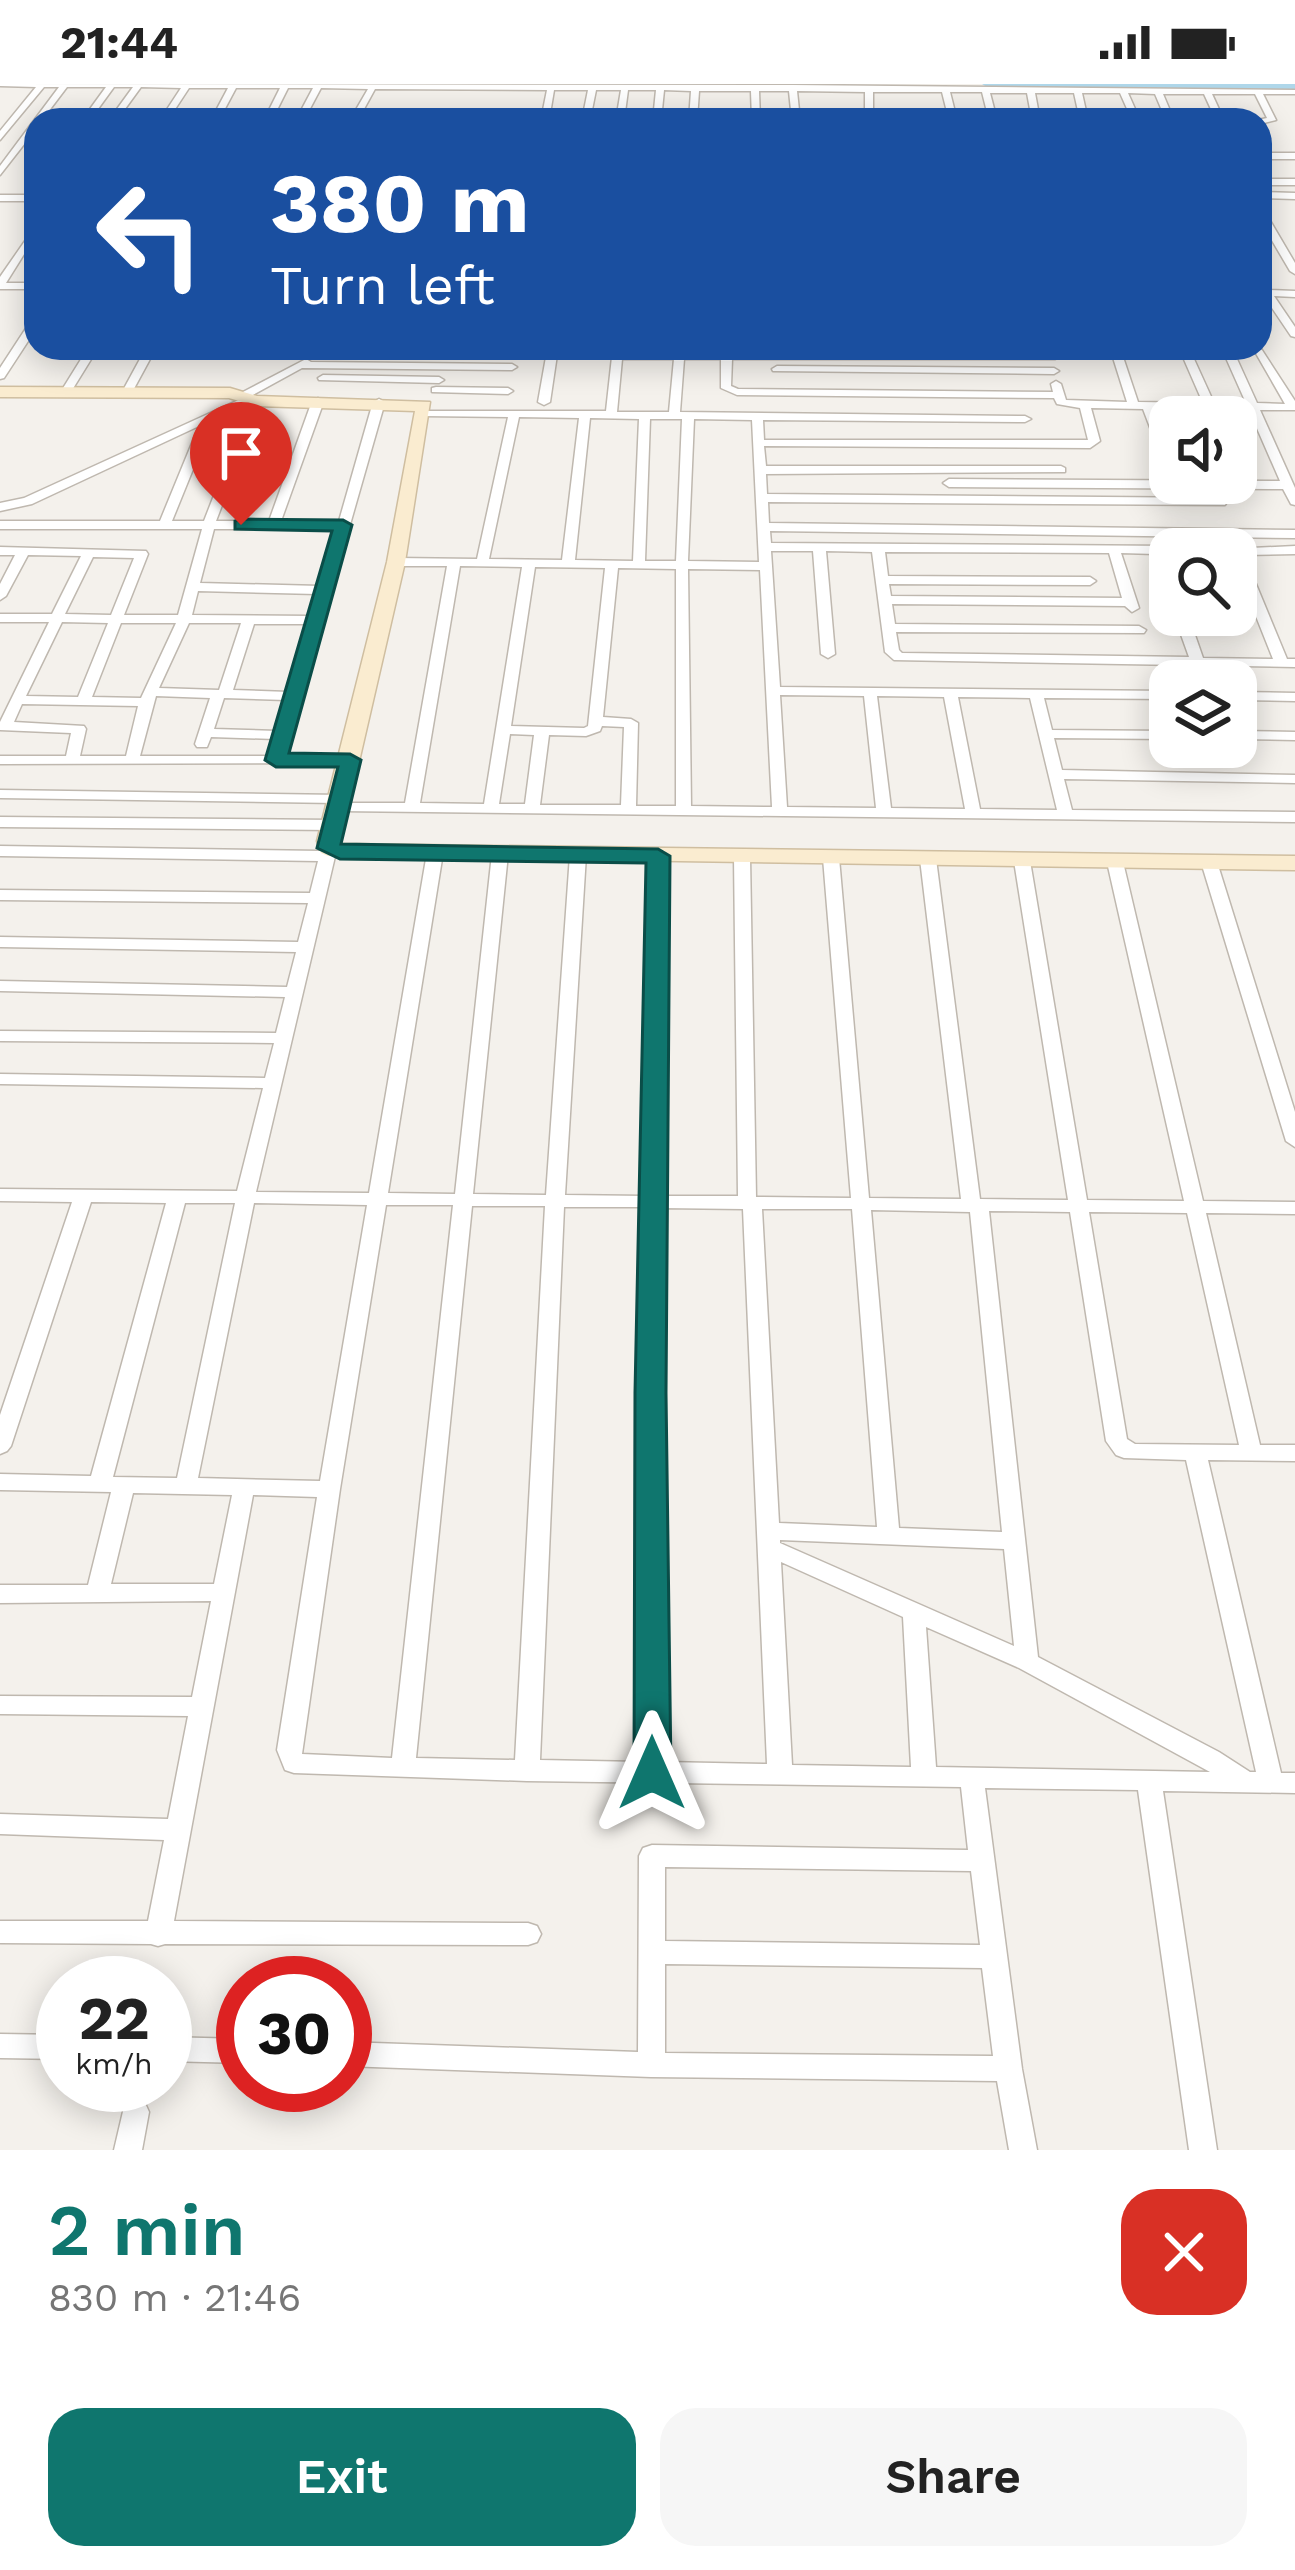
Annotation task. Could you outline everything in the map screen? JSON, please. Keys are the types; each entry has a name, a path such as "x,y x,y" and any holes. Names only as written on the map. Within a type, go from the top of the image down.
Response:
{"street":[{"path":"0,84 733,87"},
{"path":"0,137 43,84"},
{"path":"694,86 1295,92"},
{"path":"589,108 593,87"},
{"path":"755,87 756,108"},
{"path":"794,87 795,108"},
{"path":"622,108 625,88"},
{"path":"658,108 660,88"},
{"path":"869,88 869,108"},
{"path":"945,88 949,108"},
{"path":"985,89 990,108"},
{"path":"1030,89 1034,108"},
{"path":"1077,89 1081,108"},
{"path":"1122,90 1130,108"},
{"path":"1158,90 1165,108"},
{"path":"1207,91 1215,108"},
{"path":"1257,91 1266,108"},
{"path":"0,172 24,140"},
{"path":"0,209 5,198"},
{"path":"1272,232 1295,271"},
{"path":"1,287 24,248"},
{"path":"1272,303 1295,334"},
{"path":"0,376 24,339"},
{"path":"64,393 85,360"},
{"path":"126,394 144,360"},
{"path":"0,507 28,501 250,398 309,360"},
{"path":"299,365 380,360"},
{"path":"186,1486 245,1199 396,562 430,397 444,360"},
{"path":"469,360 512,367"},
{"path":"544,402 551,360"},
{"path":"611,416 617,360"},
{"path":"680,360 684,811"},
{"path":"727,360 726,388 737,392 1058,395"},
{"path":"777,360 1054,371"},
{"path":"1052,360 1058,395 1065,404 1149,407"},
{"path":"1120,360 1149,422"},
{"path":"1189,360 1205,396"},
{"path":"1232,360 1247,396"},
{"path":"1264,360 1291,407 1295,425"},
{"path":"0,392 250,398 320,390 430,397 514,416 1024,419"},
{"path":"320,390 379,402 508,391"},
{"path":"274,525 320,390"},
{"path":"132,760 149,697 184,619 250,398"},
{"path":"276,760 379,402"},
{"path":"758,443 1090,446 1094,441 1084,406"},
{"path":"1257,407 1291,407"},
{"path":"482,563 514,416"},
{"path":"568,564 585,416"},
{"path":"639,565 645,416"},
{"path":"757,417 780,812"},
{"path":"165,524 208,418"},
{"path":"1257,418 1295,502"},
{"path":"760,470 1060,470"},
{"path":"949,483 1149,484"},
{"path":"1257,485 1288,485"},
{"path":"761,498 1149,501"},
{"path":"0,525 343,525"},
{"path":"763,526 1149,532"},
{"path":"1257,533 1295,534"},
{"path":"764,547 1149,550"},
{"path":"819,547 828,654"},
{"path":"878,548 892,652 908,659 1148,660 1114,550"},
{"path":"1257,551 1295,550"},
{"path":"0,551 142,554 84,700"},
{"path":"0,596 23,551"},
{"path":"72,760 80,729 2,726 89,552"},
{"path":"396,562 766,566"},
{"path":"412,808 454,563"},
{"path":"491,808 529,564"},
{"path":"503,730 592,731 612,565"},
{"path":"885,580 1090,581"},
{"path":"194,587 325,590"},
{"path":"1257,595 1289,663 1257,662"},
{"path":"888,600 1130,602"},
{"path":"0,618 317,620"},
{"path":"197,760 249,620"},
{"path":"890,628 1139,630"},
{"path":"1188,636 1197,660"},
{"path":"773,691 1149,695"},
{"path":"870,692 884,812"},
{"path":"950,693 973,813"},
{"path":"1036,694 1065,814"},
{"path":"17,700 295,696"},
{"path":"1257,696 1295,697"},
{"path":"595,721 631,723 628,810"},
{"path":"532,809 542,731"},
{"path":"206,733 283,735"},
{"path":"1046,734 1149,735"},
{"path":"1257,735 1295,736"},
{"path":"0,760 350,760"},
{"path":"1055,774 1295,778"},
{"path":"0,794 334,827 435,853 1295,863"},
{"path":"0,851 334,827 412,808 1295,817"},
{"path":"0,822 334,827"},
{"path":"435,853 329,1489 290,1750 294,1762 527,1771 1271,1783"},
{"path":"403,1768 500,854"},
{"path":"527,1771 555,1202 578,855"},
{"path":"652,1773 652,1202 658,856"},
{"path":"742,857 750,1204 781,1775"},
{"path":"831,858 889,1536"},
{"path":"928,860 975,1206 1027,1662"},
{"path":"1022,861 1117,1442 1135,1452 1295,1453"},
{"path":"1115,862 1251,1451"},
{"path":"1209,862 1295,1141"},
{"path":"0,895 318,898"},
{"path":"0,942 306,947"},
{"path":"0,986 296,992"},
{"path":"0,1036 285,1038"},
{"path":"0,1079 274,1083"},
{"path":"0,1196 1295,1208"},
{"path":"0,1446 83,1197"},
{"path":"97,1594 112,1485 176,1198"},
{"path":"1196,1450 1271,1783"},
{"path":"0,1482 329,1489"},
{"path":"158,1935 244,1488"},
{"path":"769,1539 889,1536 1014,1541"},
{"path":"769,1539 1027,1662 1210,1759 1271,1783"},
{"path":"0,1594 223,1592"},
{"path":"914,1612 924,1778"},
{"path":"0,1705 200,1707"},
{"path":"972,1779 1008,2069 1023,2150"},
{"path":"1149,1781 1204,2150"},
{"path":"0,1824 178,1830"},
{"path":"651,2065 652,1856 982,1861"},
{"path":"0,1932 528,1934"},
{"path":"652,1952 993,1957"},
{"path":"0,2046 36,2047"},
{"path":"372,2055 651,2065 1008,2069"},
{"path":"128,2150 134,2112"}],"waterway":[{"path":"987,84 1295,87"}],"route":[{"path":"241,525 343,525 276,760 350,760 329,848 340,852 658,856 650,1393 652,1773"}]}
